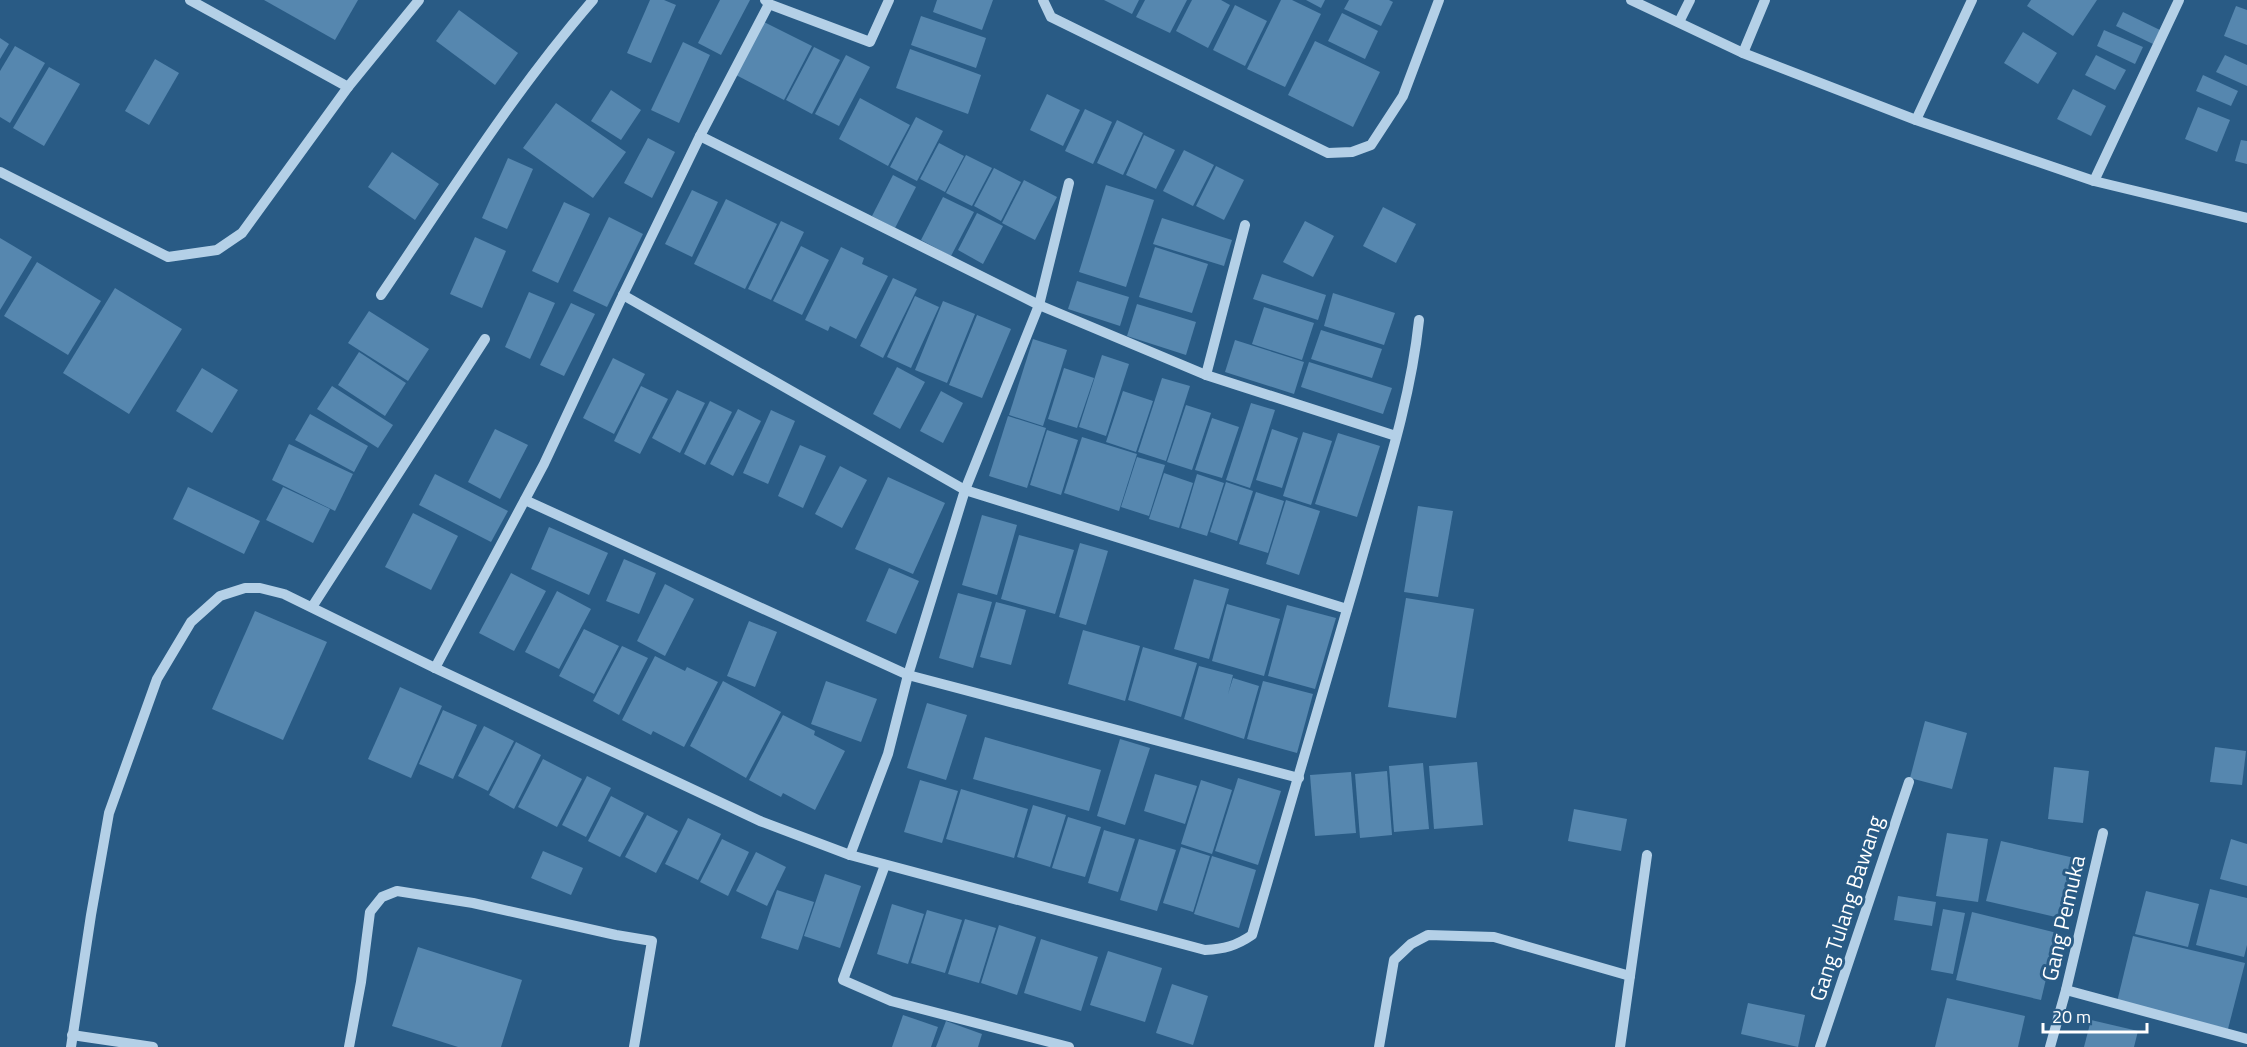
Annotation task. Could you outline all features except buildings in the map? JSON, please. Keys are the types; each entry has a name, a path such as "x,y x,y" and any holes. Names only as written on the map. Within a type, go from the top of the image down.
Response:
{"street":[{"path":"190,0 348,87"},
{"path":"0,172 168,257 217,250 242,233 348,87 419,0"},
{"path":"381,295 502,118 562,37 593,0"},
{"path":"435,668 544,464 623,295 767,2 870,42 889,0"},
{"path":"1043,0 1051,17 1328,153 1352,153 1371,145 1403,96 1438,0"},
{"path":"1631,0 1743,53 1916,120 2094,181 2247,218"},
{"path":"1679,22 1689,0"},
{"path":"1743,53 1765,0"},
{"path":"1916,120 1972,0"},
{"path":"2094,181 2179,0"},
{"path":"700,136 1039,305 1206,375 1396,436"},
{"path":"850,855 888,753 908,675 965,490 1039,305 1069,183"},
{"path":"1206,375 1245,225"},
{"path":"623,295 965,490 1347,609"},
{"path":"153,1047 71,1041 109,813 157,679 191,622 220,596 245,588 260,588 284,594 760,821 850,855 1205,950 1228,948 1239,944 1252,935 1299,778 1396,436 1414,362 1419,320"},
{"path":"312,607 485,339"},
{"path":"525,500 908,675 1299,778"},
{"name":"Gang Tulang Bawang","path":"1820,1047 1909,782"},
{"name":"Gang Pemuka","path":"2050,1047 2066,990 2103,832"},
{"path":"1620,1047 1647,855"},
{"path":"885,865 843,980 891,1001 1069,1047"},
{"path":"349,1047 361,982 370,912 382,897 397,891 473,903 615,935 652,941 634,1047"},
{"path":"1379,1047 1394,960 1411,944 1428,935 1494,937 1630,976"},
{"path":"2066,990 2247,1039"}]}
